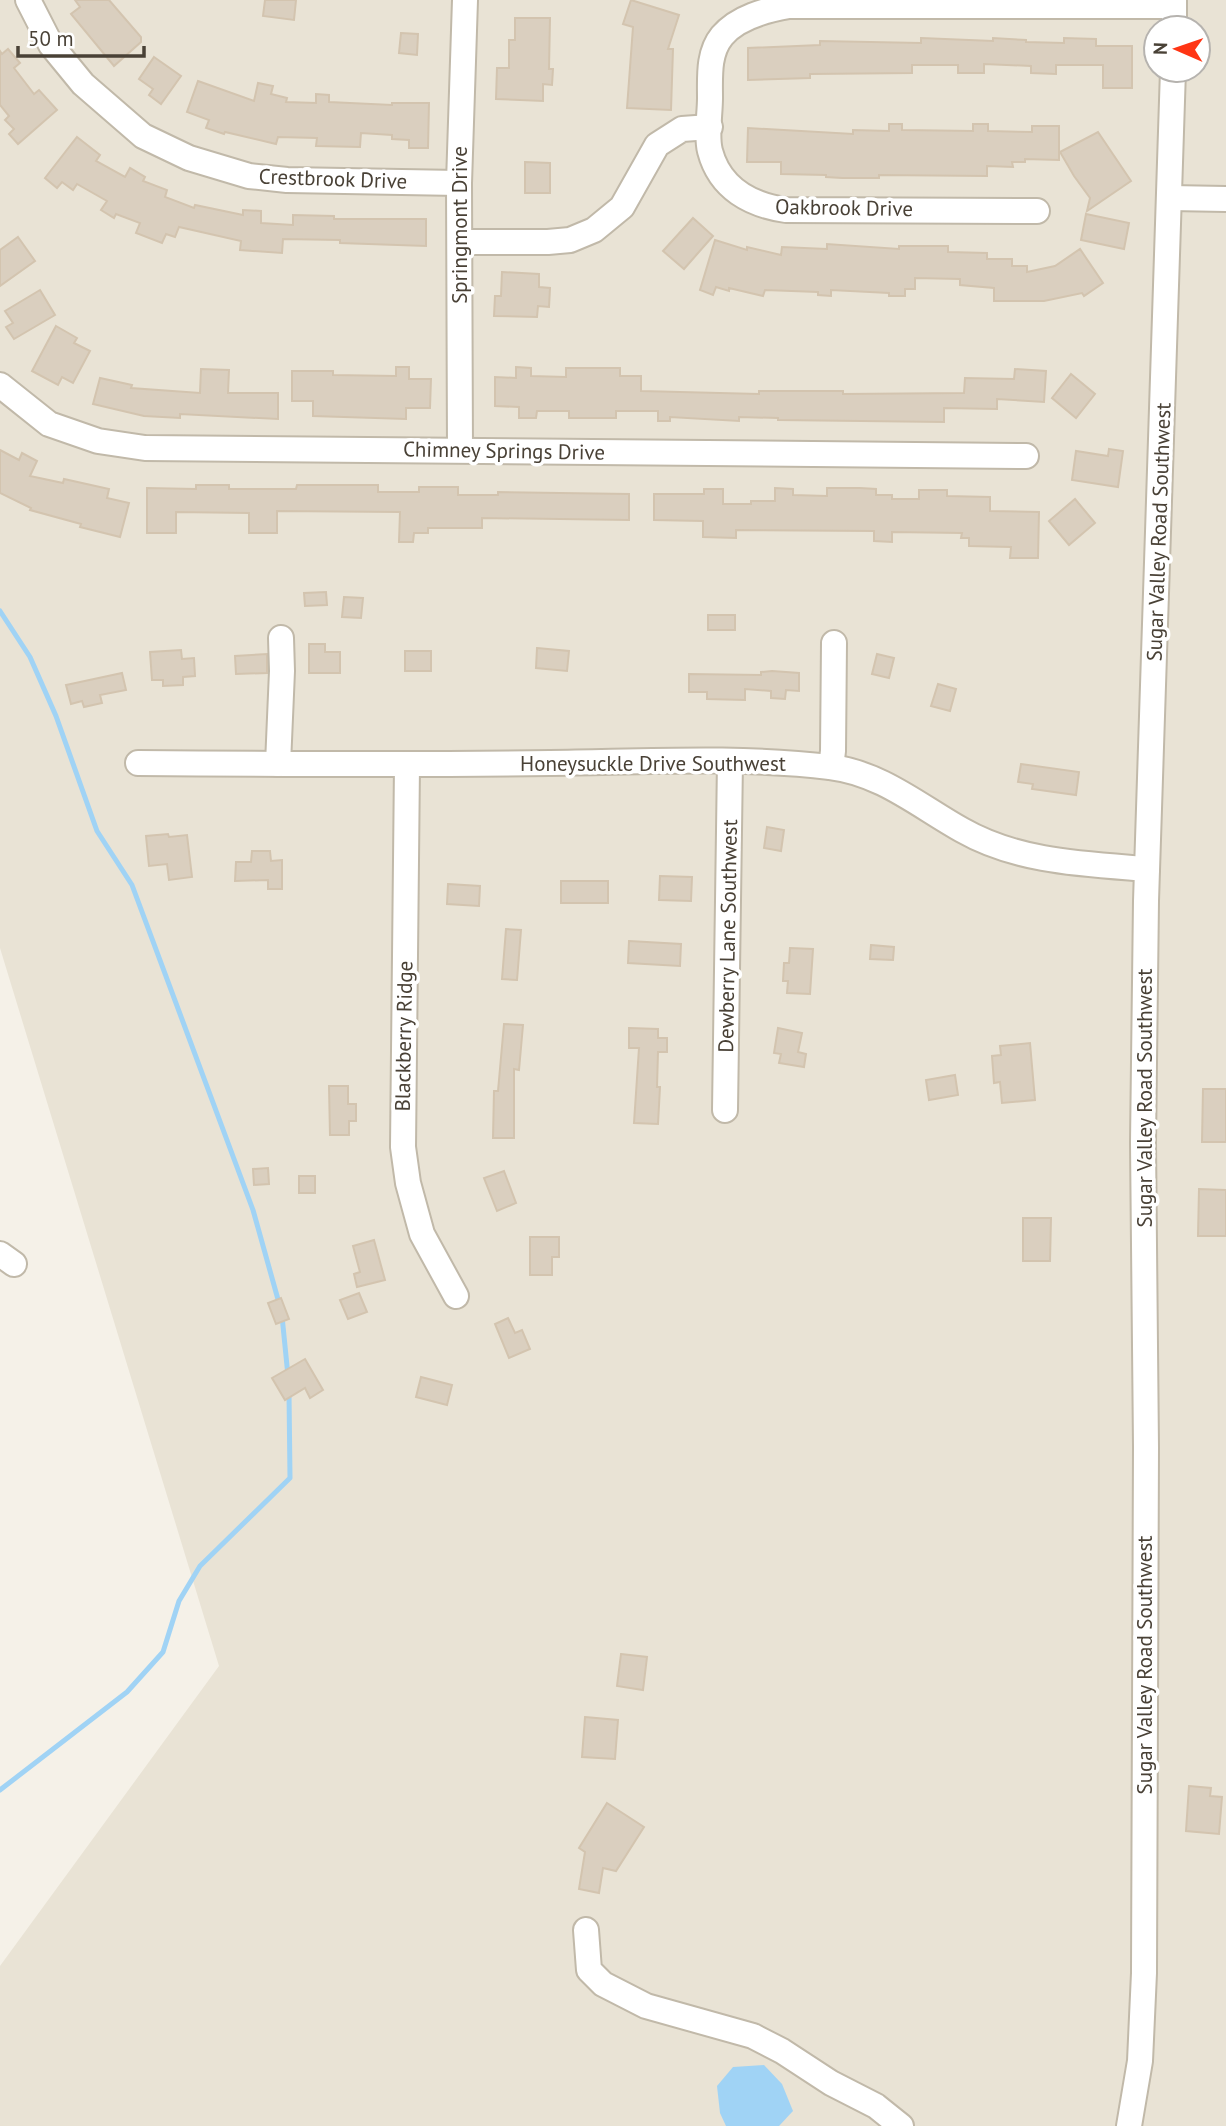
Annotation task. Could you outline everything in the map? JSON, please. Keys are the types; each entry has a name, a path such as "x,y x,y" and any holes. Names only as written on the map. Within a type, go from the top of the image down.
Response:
{"street":[{"name":"Crestbrook Drive","path":"28,0 51,45 83,84 143,136 189,158 249,176 287,180 458,183"},
{"name":"Springmont Drive","path":"460,450 458,183 465,0"},
{"name":"Oakbrook Drive","path":"1037,211 786,210 762,206 731,188 710,150 710,62 720,38 733,26 762,12 789,6 1174,11"},
{"name":"Sugar Valley Road Southwest","path":"1129,2126 1140,2061 1144,1973 1146,1434 1143,1143 1147,869 1173,84"},
{"path":"460,242 559,241 570,240 594,230 622,207 657,145 682,129 710,127"},
{"path":"1170,198 1226,199"},
{"name":"Chimney Springs Drive","path":"0,385 49,424 99,441 145,449 1026,456"},
{"path":"278,764 281,638"},
{"path":"831,767 834,643"},
{"name":"Honeysuckle Drive Southwest","path":"138,763 407,765 730,761 831,767 862,774 892,787 963,831 1004,849 1067,863 1147,869"},
{"name":"Dewberry Lane Southwest","path":"725,1110 730,761"},
{"name":"Blackberry Ridge","path":"407,765 403,1147 408,1183 422,1234 456,1296"},
{"path":"586,1930 589,1970 603,1984 646,2006 753,2036 782,2051 831,2083 876,2106 901,2126"}],"shaded area":[{"path":"0,0 1226,0 1226,2126 0,2126 0,1966 219,1666 0,948"}],"water":[{"path":"764,2065 782,2084 793,2111 779,2126 726,2126 720,2113 717,2086 733,2067"}],"building":[{"path":"75,0 109,0 141,37 141,42 114,66 71,14 80,7"},
{"path":"265,0 296,0 294,20 263,16"},
{"path":"631,0 679,15 668,49 673,49 671,110 627,108 633,27 623,24"},
{"path":"515,18 550,18 549,69 553,69 552,85 543,84 543,101 496,99 497,68 509,68 509,40 515,40"},
{"path":"401,33 418,34 417,55 399,53"},
{"path":"921,38 993,41 993,38 1064,43 1064,38 1096,39 1096,46 1132,46 1132,88 1103,88 1103,65 1056,65 1056,74 1031,73 1031,66 984,64 984,73 958,73 958,65 912,65 912,73 810,74 810,78 748,80 748,48 820,45 820,41 921,43"},
{"path":"8,49 20,63 14,68 34,94 39,90 57,110 18,144 9,134 14,129 5,120 9,116 0,105 0,51 2,54"},
{"path":"154,57 181,76 161,104 149,95 153,89 139,79"},
{"path":"198,81 254,101 258,83 273,86 271,94 287,98 286,102 316,103 316,94 329,95 329,102 392,105 429,103 428,148 409,148 409,140 392,139 392,135 361,133 360,147 316,146 317,138 278,137 276,144 225,132 224,134 206,128 209,120 187,112"},
{"path":"889,124 902,124 902,130 973,131 973,124 988,124 988,131 1032,132 1032,126 1059,126 1059,160 1025,159 1025,162 1012,162 1013,167 987,166 987,176 879,175 879,178 781,174 781,162 747,162 748,128 853,134 853,130 889,131"},
{"path":"1098,132 1131,181 1087,211 1090,198 1060,152"},
{"path":"77,137 100,155 96,161 125,177 130,168 145,177 143,181 167,190 165,197 194,208 195,205 243,215 243,210 261,211 261,223 293,225 293,215 334,216 334,219 426,219 426,246 283,239 282,253 240,250 241,241 179,227 175,237 166,234 162,243 136,233 140,223 116,214 114,218 101,210 107,201 77,184 73,190 62,182 57,188 45,178"},
{"path":"525,162 550,163 550,193 525,193"},
{"path":"1086,214 1129,223 1124,249 1081,240"},
{"path":"693,218 713,236 684,269 663,251"},
{"path":"18,237 35,261 0,286 0,250"},
{"path":"715,240 747,250 747,247 781,255 782,247 827,249 827,244 899,249 899,246 948,246 948,252 987,253 987,259 1012,259 1012,266 1027,266 1027,272 1055,266 1080,249 1103,283 1084,296 1082,293 1044,301 994,301 994,288 960,285 960,279 915,278 915,289 905,289 905,296 831,290 831,296 818,295 818,292 765,290 763,296 716,287 713,295 700,290"},
{"path":"502,272 539,274 539,287 550,288 549,307 538,306 537,317 494,316 495,296 501,296"},
{"path":"40,290 55,315 14,339 6,327 13,323 5,311"},
{"path":"56,326 77,338 74,343 90,351 73,383 62,377 58,385 32,371"},
{"path":"396,367 409,367 409,379 431,379 430,408 406,408 406,419 313,416 313,401 292,401 292,371 396,376"},
{"path":"516,367 531,368 531,376 566,377 566,368 620,368 620,376 641,376 641,391 759,394 759,391 843,391 843,394 964,393 965,378 1014,379 1015,369 1046,371 1044,402 997,399 997,409 944,408 944,422 739,417 739,421 670,417 670,421 658,421 658,411 616,411 616,418 569,418 569,411 537,411 536,418 519,418 519,407 495,406 495,377 516,378"},
{"path":"201,369 229,370 228,393 278,393 278,419 180,414 180,418 144,416 93,404 100,378 132,385 131,388 200,393"},
{"path":"1071,374 1095,394 1076,418 1052,398"},
{"path":"1109,449 1123,451 1118,487 1072,480 1076,451 1108,456"},
{"path":"0,450 19,460 22,453 37,461 30,476 63,483 64,479 109,489 107,498 129,503 120,537 30,510 31,508 0,493"},
{"path":"196,485 229,485 229,489 296,489 297,485 378,485 378,492 419,492 419,487 458,487 458,495 498,495 498,492 629,494 629,520 482,518 482,528 428,528 428,533 414,533 413,542 399,542 400,512 277,511 277,533 249,533 249,513 176,512 176,533 147,533 147,488 196,489"},
{"path":"775,488 793,489 793,495 827,496 827,488 860,488 876,489 876,495 892,495 892,499 919,499 919,490 947,490 947,496 990,497 990,511 1039,512 1038,558 1010,558 1011,547 969,546 969,538 961,538 962,533 892,532 892,542 874,541 874,531 736,530 736,538 703,537 703,521 654,520 654,494 704,494 704,489 723,489 723,504 751,504 751,501 775,501"},
{"path":"1075,499 1095,523 1069,545 1049,521"},
{"path":"326,592 327,605 305,606 304,593"},
{"path":"344,597 363,598 361,618 342,617"},
{"path":"708,615 735,615 735,630 708,630"},
{"path":"309,644 325,644 325,652 340,652 340,673 309,673"},
{"path":"537,648 569,651 567,671 536,668"},
{"path":"181,650 182,659 194,658 195,676 183,677 183,685 163,686 163,680 152,680 150,652"},
{"path":"405,651 431,651 431,671 405,671"},
{"path":"267,654 267,673 236,674 235,656"},
{"path":"877,654 894,658 889,678 872,674"},
{"path":"761,672 799,673 799,691 786,690 785,699 771,698 771,691 745,689 745,700 707,699 707,692 689,692 689,674 761,675"},
{"path":"122,673 126,690 100,695 102,703 84,707 82,701 71,704 66,685"},
{"path":"938,684 956,689 950,711 931,706"},
{"path":"1021,764 1079,772 1076,795 1032,789 1033,784 1018,782"},
{"path":"767,827 784,830 781,851 764,848"},
{"path":"168,834 169,837 187,835 192,877 169,880 167,864 149,866 146,836"},
{"path":"252,851 270,851 271,861 282,860 282,889 268,889 268,880 235,881 236,862 251,862"},
{"path":"660,876 692,877 691,901 659,900"},
{"path":"561,881 608,881 608,903 561,903"},
{"path":"448,884 480,886 479,906 447,904"},
{"path":"506,929 521,930 517,980 502,979"},
{"path":"629,941 681,944 680,966 628,963"},
{"path":"871,945 894,947 893,960 870,959"},
{"path":"790,948 813,949 810,994 787,993 788,981 783,981 784,963 789,963"},
{"path":"504,1024 523,1025 519,1070 514,1069 514,1138 493,1138 494,1091 498,1091"},
{"path":"629,1028 658,1029 658,1038 667,1038 667,1052 658,1052 658,1124 634,1123 639,1048 629,1048"},
{"path":"778,1028 802,1033 798,1052 806,1054 804,1067 779,1063 781,1054 774,1053"},
{"path":"1030,1043 1035,1100 1002,1103 1000,1082 994,1083 992,1056 1001,1055 1000,1046"},
{"path":"955,1075 958,1095 929,1100 926,1080"},
{"path":"329,1086 348,1086 348,1104 356,1104 356,1121 349,1121 349,1135 330,1135"},
{"path":"1203,1089 1226,1089 1226,1142 1202,1142"},
{"path":"268,1168 269,1184 254,1185 253,1169"},
{"path":"504,1171 516,1203 497,1211 484,1178"},
{"path":"299,1176 315,1176 315,1193 299,1193"},
{"path":"1199,1189 1226,1190 1226,1236 1198,1236"},
{"path":"1023,1218 1051,1218 1050,1261 1023,1261"},
{"path":"530,1237 559,1237 559,1257 552,1257 552,1275 530,1275"},
{"path":"374,1240 385,1280 357,1287 354,1274 360,1272 353,1246"},
{"path":"359,1293 367,1312 348,1319 340,1300"},
{"path":"281,1298 289,1319 276,1324 268,1303"},
{"path":"508,1318 515,1333 522,1330 530,1349 509,1358 495,1324"},
{"path":"305,1359 323,1390 310,1398 305,1388 285,1400 272,1378"},
{"path":"421,1377 452,1385 447,1405 416,1397"},
{"path":"621,1654 647,1657 643,1690 617,1686"},
{"path":"585,1717 618,1720 615,1759 582,1757"},
{"path":"1189,1786 1211,1788 1210,1796 1222,1797 1219,1834 1186,1831"},
{"path":"607,1803 644,1827 616,1871 603,1868 599,1893 579,1889 585,1852 579,1848"}],"waterway":[{"path":"0,611 30,657 56,716 97,831 132,885 253,1210 279,1303"},
{"path":"282,1316 288,1376"},
{"path":"0,1790 127,1692 163,1652 179,1601 200,1566 290,1478 289,1393"}]}
